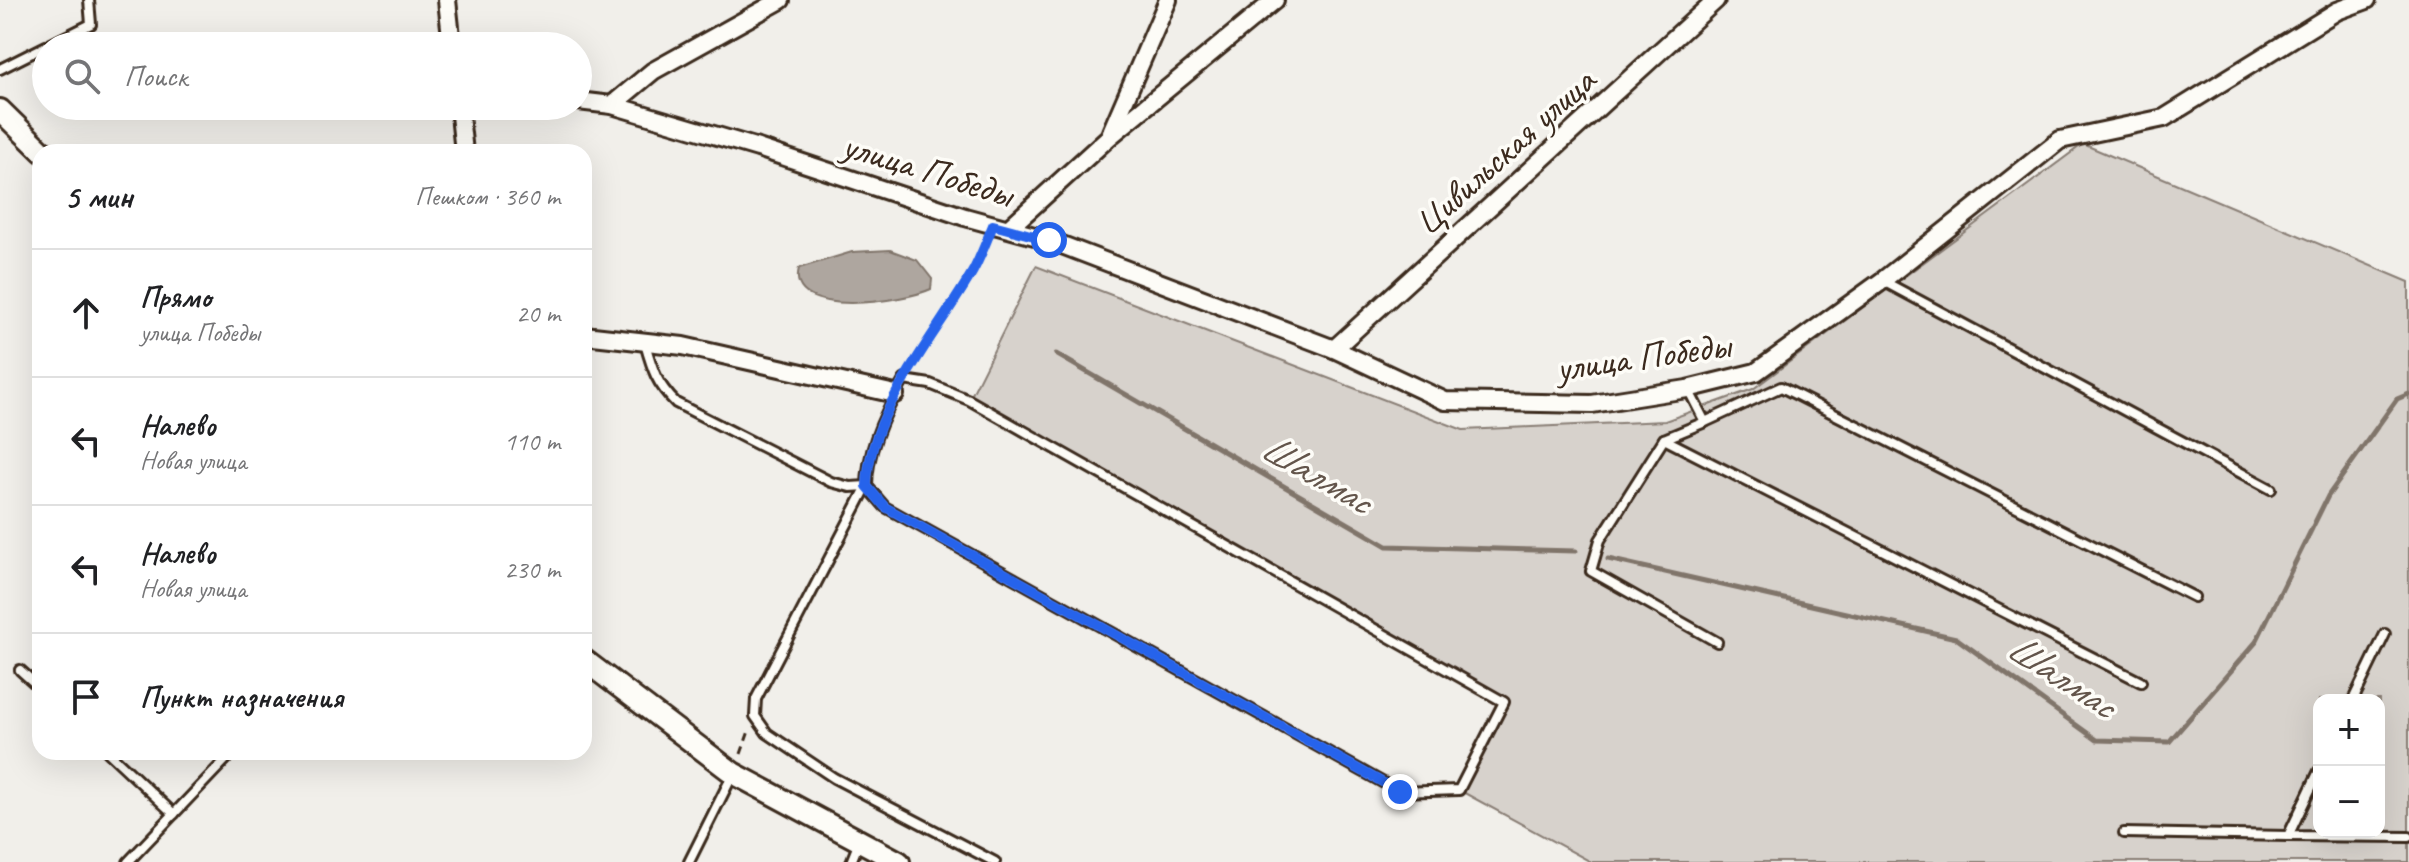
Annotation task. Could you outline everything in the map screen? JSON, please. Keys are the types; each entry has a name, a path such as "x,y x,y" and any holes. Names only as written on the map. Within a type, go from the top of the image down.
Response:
{"street":[{"path":"447,0 450,32"},
{"path":"612,105 653,71 781,0"},
{"path":"1109,137 1168,0"},
{"path":"1001,226 1275,0"},
{"name":"Цивильская улица","path":"1334,349 1716,0"},
{"name":"улица Победы","path":"592,103 612,105 758,148 1049,240 1334,349 1445,401 1592,404 1687,389 1756,372 1882,281 2060,140 2164,118 2337,11 2367,0"},
{"path":"0,110 35,144"},
{"path":"461,120 463,144"},
{"path":"592,336 683,346 900,387"},
{"path":"592,666 733,773 899,862"}],"lane":[{"path":"75,32 91,24 89,0"},
{"path":"0,69 32,53"},
{"path":"1882,281 2271,489"},
{"path":"644,340 660,388 676,403 831,482 850,487 867,486"},
{"path":"867,486 885,507 1400,792 1459,790 1504,702 969,400 930,384 900,387 867,465 867,486 756,699 755,716 767,733 834,778 995,862"},
{"path":"1717,642 1591,571 1600,540 1664,439 1781,387 2194,597"},
{"path":"1687,389 1705,422"},
{"path":"1664,439 2141,682"},
{"path":"2356,694 2385,634"},
{"path":"20,670 32,681"},
{"path":"117,760 174,814"},
{"path":"128,862 225,760"},
{"path":"689,862 733,773"},
{"path":"2288,836 2313,784"},
{"path":"2124,833 2409,837"},
{"path":"851,862 859,841"}],"path":[{"path":"900,387 1001,226"},
{"path":"733,773 755,716"}],"shaded area":[{"path":"2083,144 2409,282 2409,862 1591,862 1459,790 1504,702 969,400 1036,266 1463,430 1665,421 1753,389"},
{"path":"890,250 917,260 932,279 931,289 875,302 850,303 810,295 800,285 799,268 852,252"}],"waterway":[{"name":"Шалмас","path":"1056,354 1387,546 1576,551"},
{"name":"Шалмас","path":"1608,559 1956,638 2097,740 2169,742 2256,642 2328,496 2397,399 2409,394"}],"route":[{"path":"1049,240 993,225 975,269 895,394 867,465 867,486 885,507 1400,792"}]}
